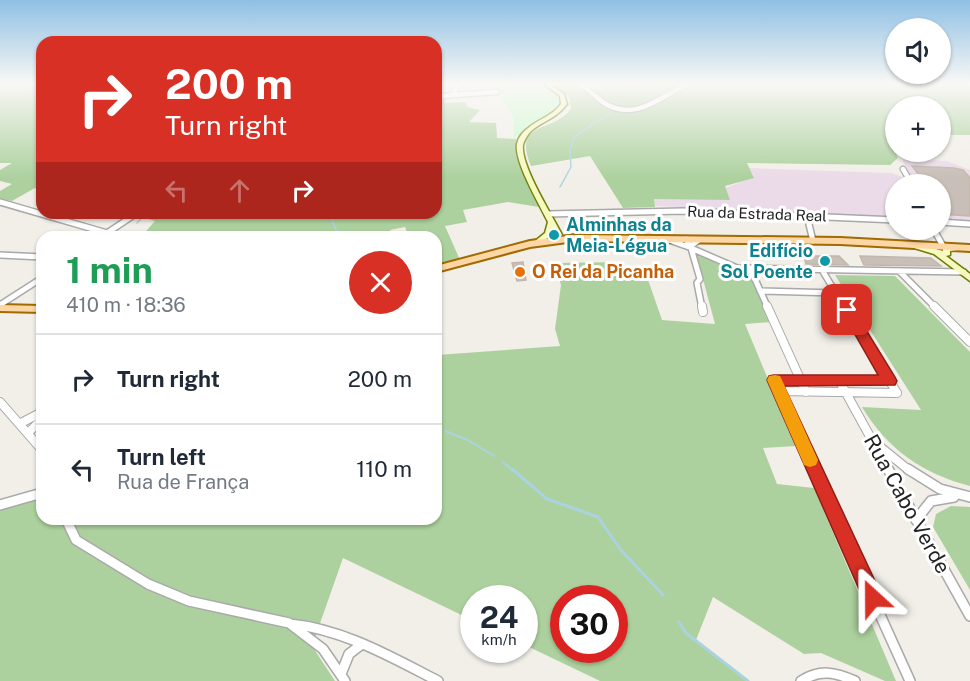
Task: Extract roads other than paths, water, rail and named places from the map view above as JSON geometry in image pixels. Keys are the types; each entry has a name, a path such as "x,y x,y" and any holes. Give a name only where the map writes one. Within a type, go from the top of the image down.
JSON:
{"main road":[{"path":"442,267 538,242 553,233 575,238 665,239 686,244 699,240 813,241 909,244 933,249 965,248"},
{"path":"6,306 36,308"}],"street":[{"path":"553,233 520,148 527,132 556,115"},
{"path":"903,169 906,174"},
{"path":"0,202 36,213"},
{"path":"0,208 7,204"},
{"name":"Rua da Estrada Real","path":"547,214 683,211 885,220"},
{"path":"807,216 813,241"},
{"path":"54,219 91,231"},
{"path":"110,231 128,219"},
{"path":"951,223 970,224"},
{"path":"940,240 966,272"},
{"path":"686,244 726,265 750,268 966,272"},
{"path":"686,244 700,279 697,283 703,312"},
{"path":"933,249 966,272"},
{"path":"0,255 36,257"},
{"path":"750,268 806,392"},
{"path":"779,391 897,393 822,270"},
{"path":"900,272 970,342"},
{"path":"6,306 36,282"},
{"path":"760,291 837,293"},
{"path":"889,381 774,380 910,681"},
{"name":"Rua Cabo Verde","path":"840,382 970,616"},
{"path":"0,402 36,442"},
{"path":"21,423 36,415"},
{"path":"29,432 36,425"},
{"path":"870,439 925,483 942,491 969,497"},
{"path":"0,505 36,495"},
{"path":"916,520 931,501 944,497 969,497"},
{"path":"69,525 76,540 148,584 189,601 289,624 303,624 362,644 438,681"},
{"path":"289,624 323,649 343,677"},
{"path":"343,677 349,654 362,644"},
{"path":"801,681 813,672 821,672 855,681"}],"waterway":[{"path":"560,187 571,167 570,150 575,136 607,115"},
{"path":"137,223 141,219"},
{"path":"332,219 336,231"},
{"path":"445,431 468,440 494,456"},
{"path":"503,462 513,471"},
{"path":"512,469 547,499 598,517 620,549 663,595"},
{"path":"679,622 686,633 748,681"}],"place":[{"name":"Alminhas da Meia-Légua","path":"554,235"},
{"name":"Edifício Sol Poente","path":"825,261"},
{"name":"O Rei da Picanha","path":"520,272"}]}
